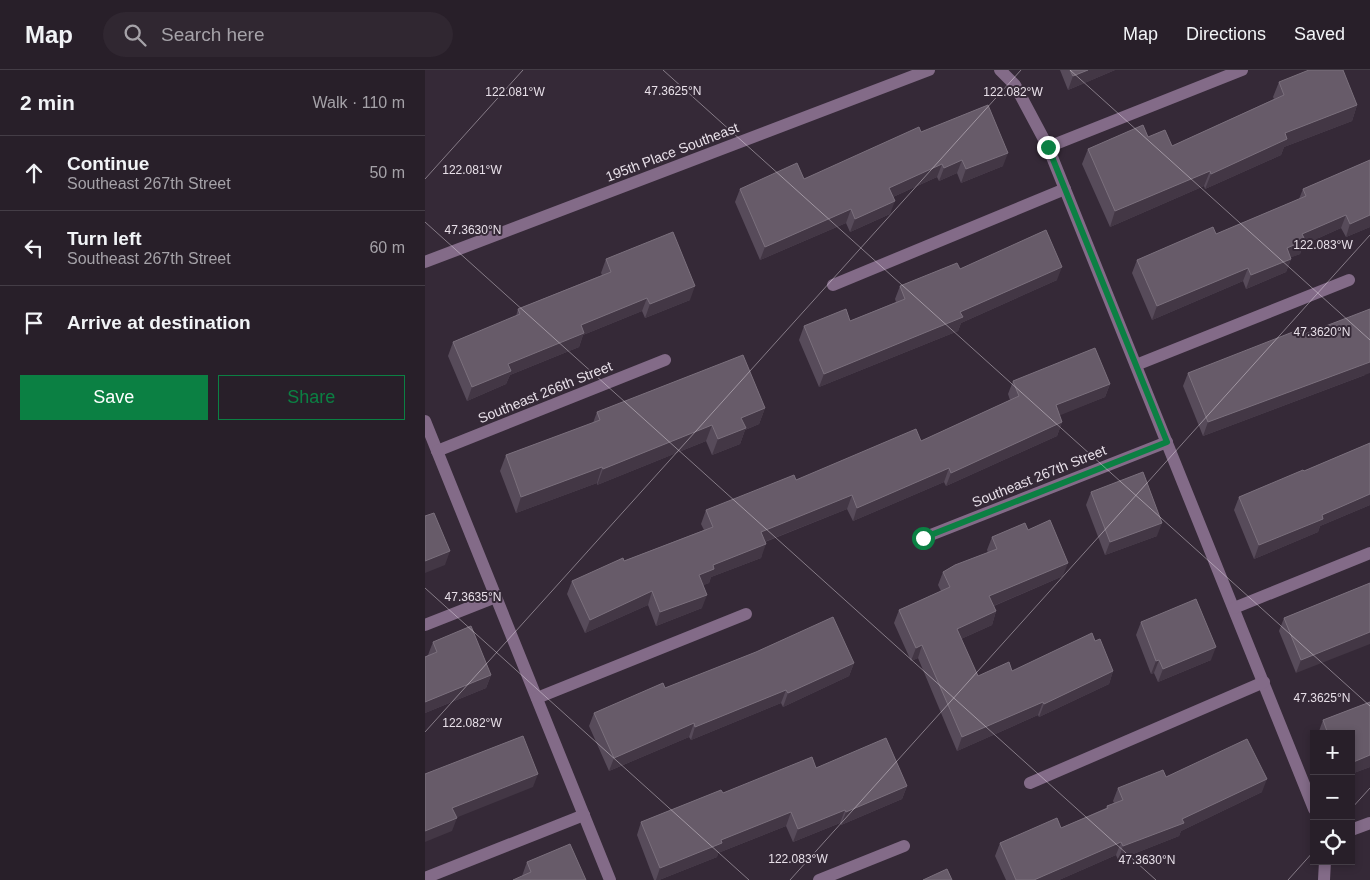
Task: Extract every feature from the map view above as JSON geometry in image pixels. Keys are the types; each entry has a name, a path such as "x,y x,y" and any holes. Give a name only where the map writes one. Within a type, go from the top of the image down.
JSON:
{"street":[{"name":"195th Place Southeast","path":"425,262 929,70"},
{"path":"1000,70 1015,85 1048,147 1310,799"},
{"path":"1048,147 1242,70"},
{"path":"833,285 1065,189"},
{"path":"1136,365 1349,280"},
{"name":"Southeast 266th Street","path":"437,451 665,360"},
{"path":"425,420 610,880"},
{"name":"Southeast 267th Street","path":"923,538 1167,442"},
{"path":"1234,608 1370,553"},
{"path":"425,625 496,597"},
{"path":"537,698 747,614"},
{"path":"1030,783 1264,682"},
{"path":"425,878 584,814"},
{"path":"1355,829 1370,823"},
{"path":"819,880 904,846"},
{"path":"1323,880 1325,865"}],"building":[{"path":"1070,70 1088,70 1073,76"},
{"path":"1309,70 1343,70 1357,105 1285,133 1287,139 1211,174 1210,171 1115,211 1088,149 1143,125 1148,137 1165,130 1172,146 1284,95 1279,82"},
{"path":"988,105 1008,153 966,169 962,160 944,168 942,164 889,188 895,201 855,219 851,209 765,247 740,189 797,163 804,179 919,127 921,132"},
{"path":"1370,160 1370,215 1350,224 1346,215 1302,234 1305,240 1287,248 1291,259 1251,275 1248,268 1157,306 1137,260 1213,227 1216,234 1306,196 1303,189"},
{"path":"1046,230 1062,267 960,312 963,317 824,374 804,326 846,309 850,321 905,299 900,286 957,263 960,269"},
{"path":"673,232 695,286 650,304 647,298 581,325 584,333 508,364 511,371 472,387 453,342 520,314 518,309 611,272 606,259"},
{"path":"1370,309 1370,362 1208,422 1188,373 1303,328 1305,334"},
{"path":"1095,348 1110,384 1056,405 1062,422 951,473 949,468 857,508 852,495 761,532 766,544 713,565 714,569 699,575 707,595 660,612 652,591 590,620 572,581 623,558 624,561 713,527 706,510 794,475 796,480 916,429 921,441 1019,396 1013,381"},
{"path":"743,355 765,408 741,418 746,428 718,439 712,425 603,469 602,467 521,497 506,455 600,420 597,412"},
{"path":"1370,443 1370,494 1322,515 1323,519 1259,545 1239,497"},
{"path":"1143,472 1162,523 1110,542 1091,492"},
{"path":"434,513 450,551 425,561 425,516"},
{"path":"1050,520 1068,563 989,596 996,611 957,629 978,676 1009,662 1012,671 1092,633 1095,641 1100,639 1113,671 1044,704 1043,702 962,737 922,645 916,648 899,610 950,587 943,572 955,565 997,549 992,537 1025,523 1028,530"},
{"path":"1370,583 1370,632 1301,660 1284,618"},
{"path":"1196,599 1216,647 1163,669 1159,660 1156,661 1141,622"},
{"path":"833,617 854,663 788,693 786,690 695,727 694,723 614,758 594,713 663,683 665,688 756,652"},
{"path":"471,626 491,675 425,702 425,657 437,652 433,642"},
{"path":"1370,702 1370,755 1355,761 1355,730 1327,730 1323,720"},
{"path":"523,736 538,774 452,808 457,818 425,831 425,774"},
{"path":"886,738 907,786 846,812 845,810 798,829 791,812 721,840 722,843 660,868 641,822 721,790 723,793 812,757 816,768"},
{"path":"1247,739 1267,779 1182,819 1184,823 1123,846 1121,842 1034,880 1016,880 1000,843 1057,818 1061,828 1123,800 1118,788 1163,770 1166,777"},
{"path":"570,844 586,880 513,880 531,872 527,862"},
{"path":"947,869 952,880 923,880"}],"route":[{"path":"923,538 1167,442 1048,147"}]}
